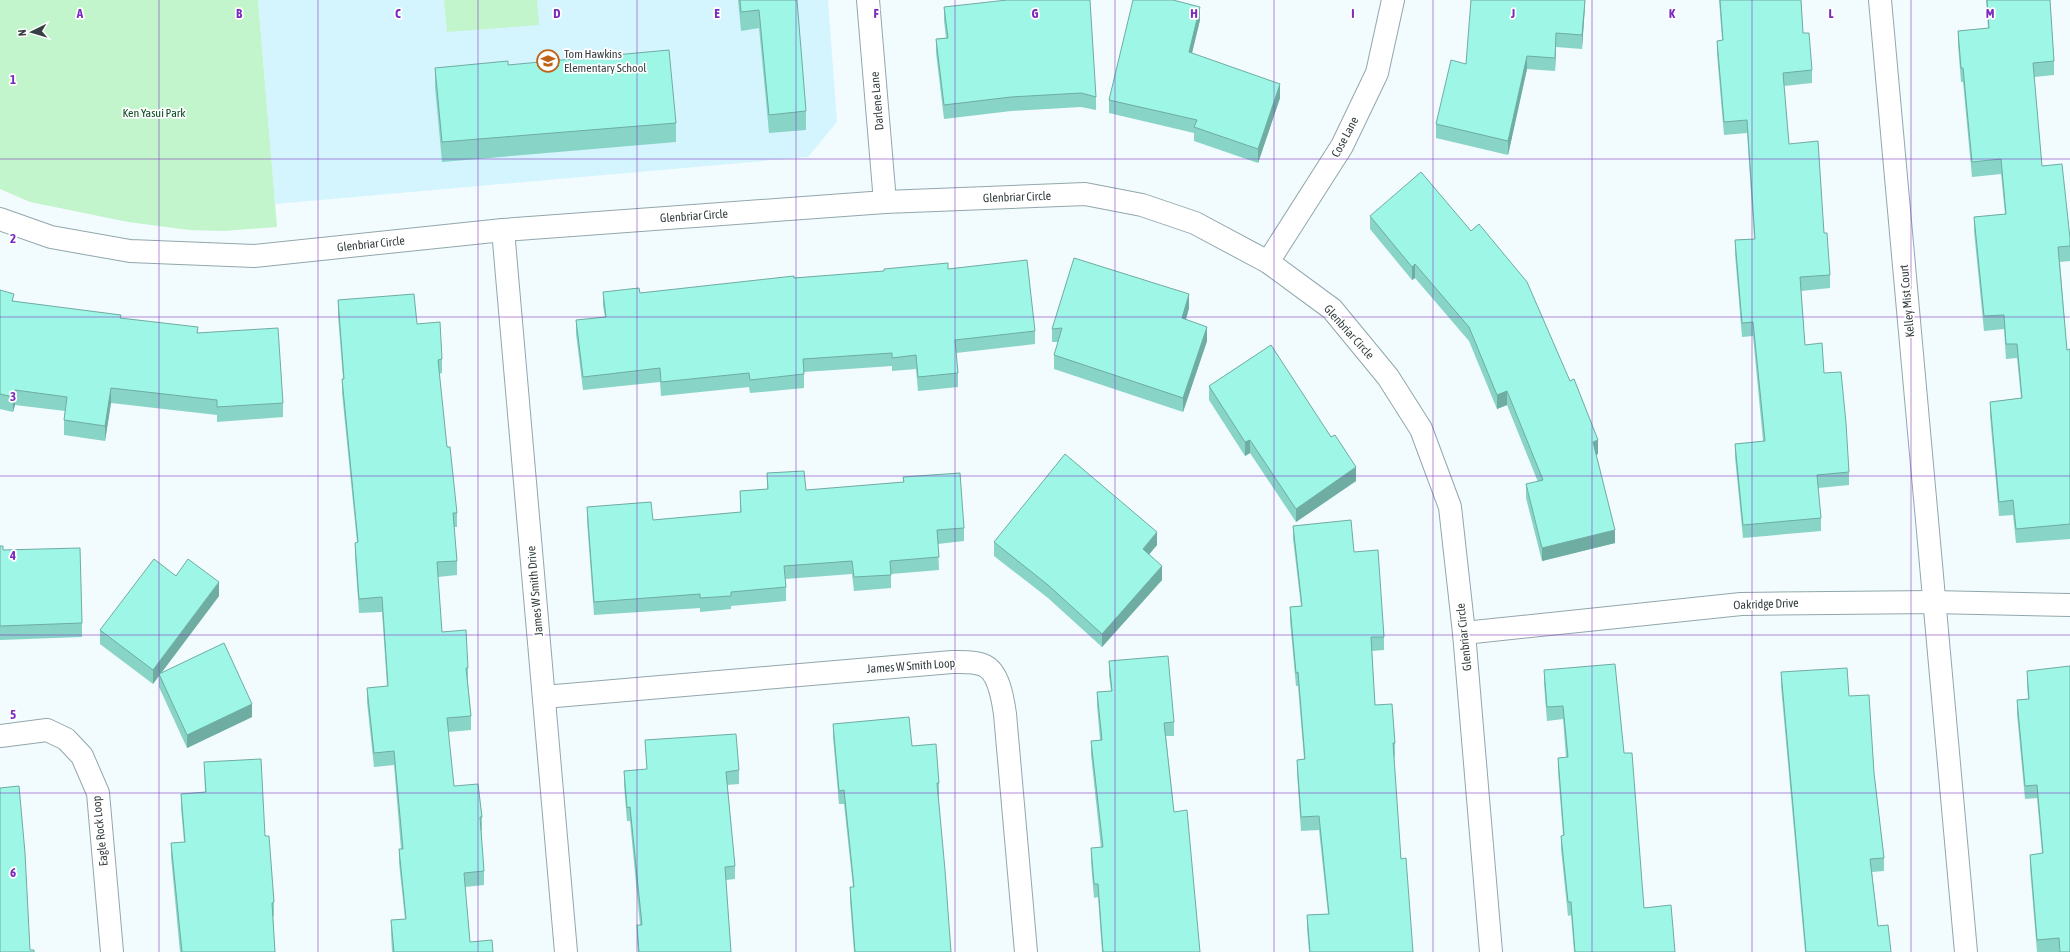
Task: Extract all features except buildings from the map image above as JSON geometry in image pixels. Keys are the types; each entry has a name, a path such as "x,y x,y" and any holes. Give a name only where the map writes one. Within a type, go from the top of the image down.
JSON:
{"street":[{"name":"Darlene Lane","path":"868,0 885,202"},
{"name":"Cose Lane","path":"1268,262 1342,146 1377,73 1393,0"},
{"name":"Kelley Mist Court","path":"1880,0 1933,602 1947,730 1966,952"},
{"name":"Glenbriar Circle","path":"0,219 51,237 130,251 254,256 503,230 885,202 1085,194 1142,205 1195,223 1268,262 1332,309 1388,377 1421,429 1450,507 1464,633 1492,952"},
{"name":"James W Smith Drive","path":"503,230 566,952"},
{"name":"Oakridge Drive","path":"1464,633 1741,604 1933,602 2070,605"},
{"name":"James W Smith Loop","path":"544,697 952,662 972,662 985,665 1001,688 1005,714 1026,952"},
{"name":"Eagle Rock Loop","path":"0,736 47,730 66,738 82,756 98,793 112,952"}],"shaded area":[{"name":"Tom Hawkins Elementary School","path":"258,0 828,0 837,122 808,157 275,204"}],"green space":[{"name":"Ken Yasui Park","path":"0,0 258,0 277,227 223,231 189,230 128,222 30,202 0,189"},
{"path":"444,0 537,0 539,25 447,32"}],"place":[{"name":"Tom Hawkins Elementary School","path":"548,61"}]}
